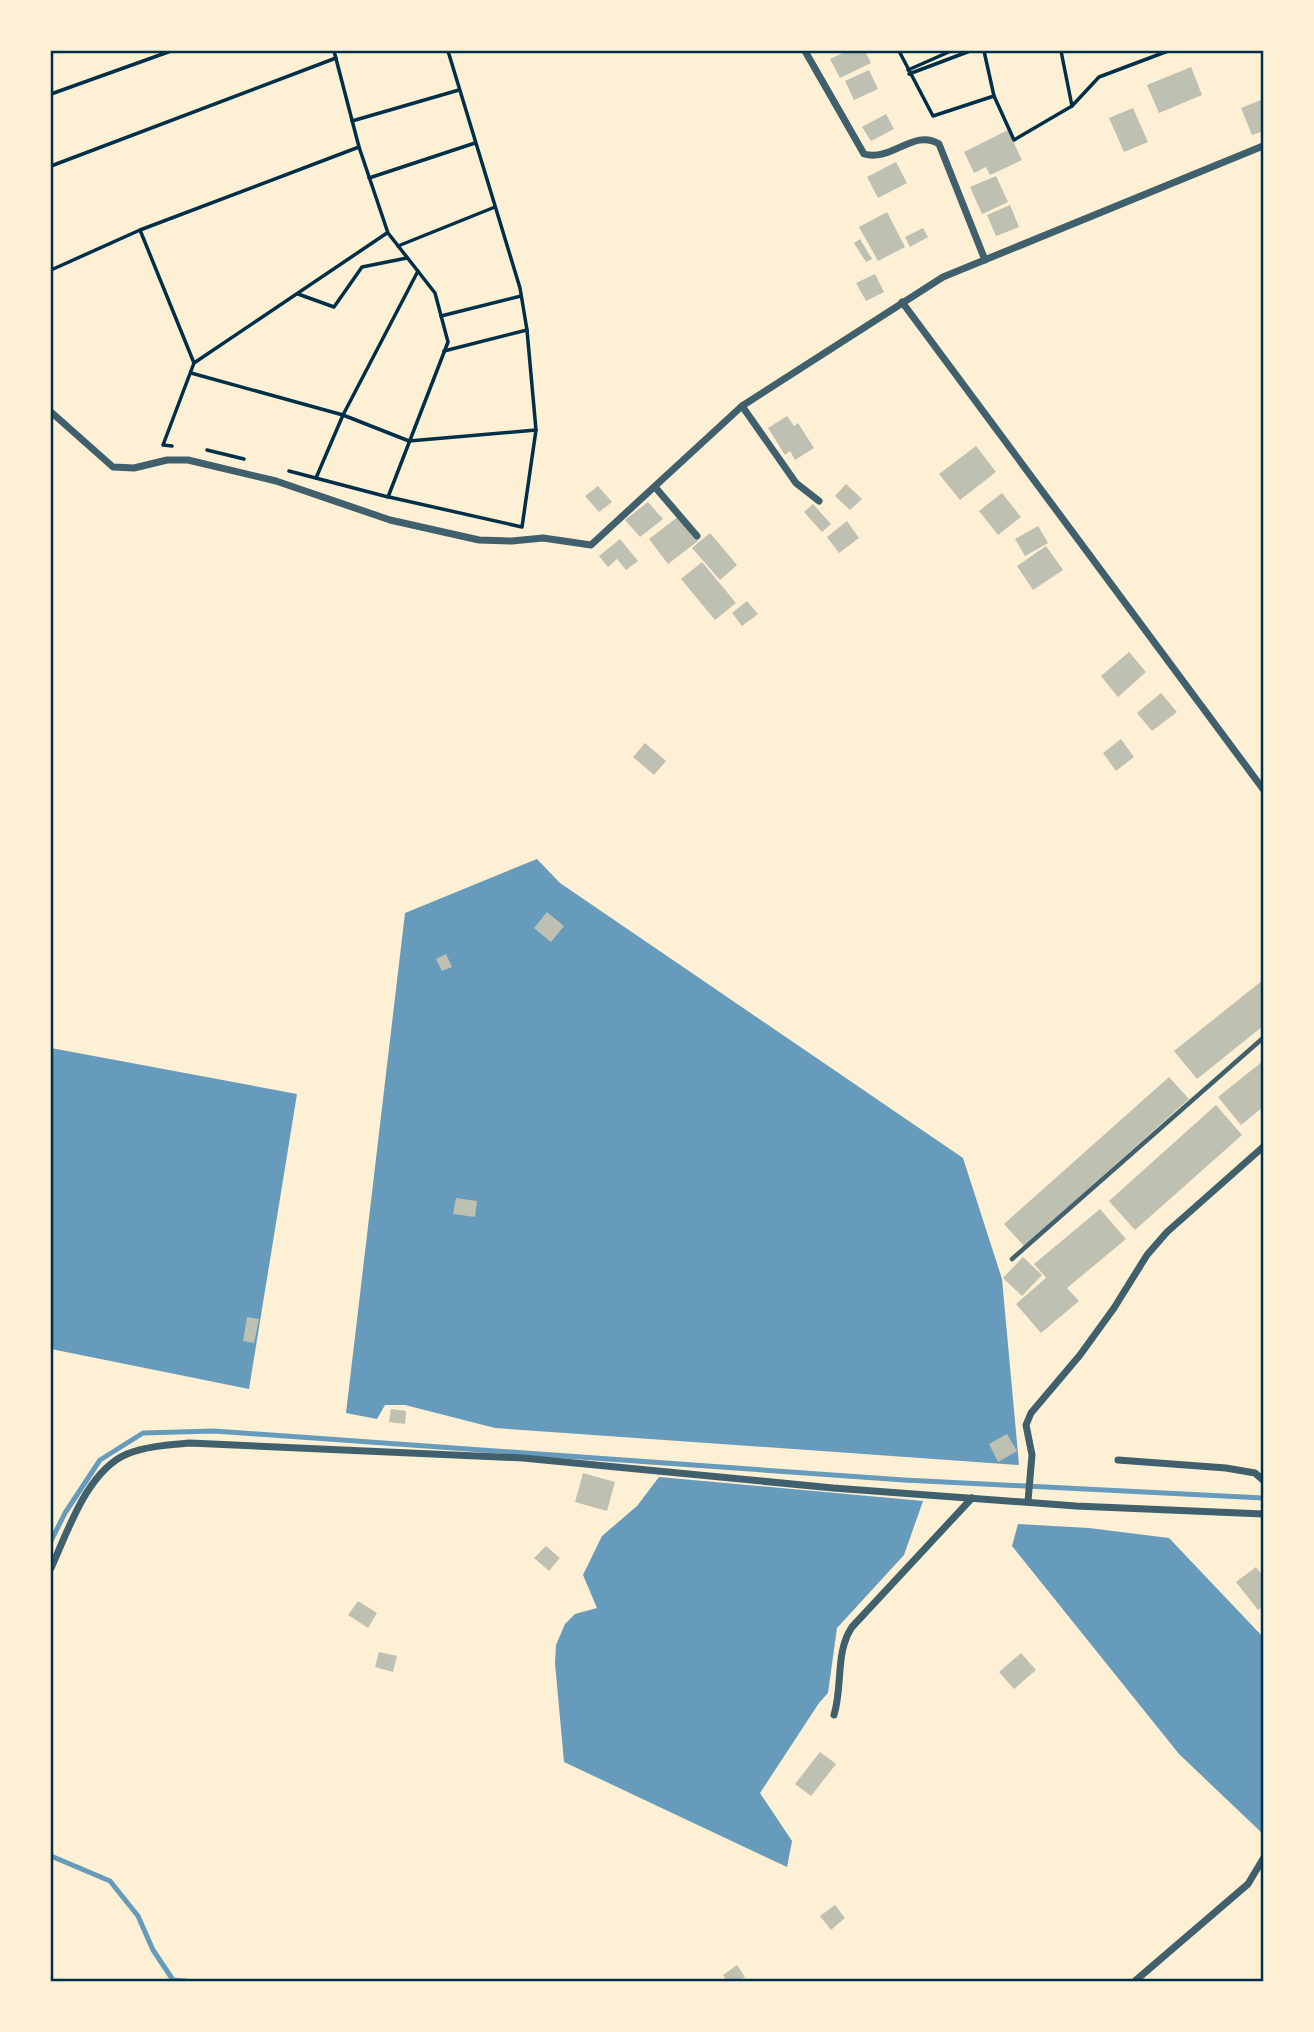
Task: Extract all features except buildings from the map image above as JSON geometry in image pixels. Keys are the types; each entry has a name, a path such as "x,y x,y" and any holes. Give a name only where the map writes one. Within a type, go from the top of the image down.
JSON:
{"street":[{"path":"805,51 864,154 880,157 922,139 930,139 939,144 985,260"},
{"path":"51,412 113,467 134,468 167,460 188,460 276,481 390,520 479,540 543,538 591,545 742,406 943,277 1263,146"},
{"path":"902,302 1263,789"},
{"path":"742,406 796,483 819,501"},
{"path":"655,487 696,536"},
{"path":"1028,1497 1031,1445 1026,1425 1031,1413 1100,1327 1147,1255 1167,1232 1263,1147"},
{"path":"51,1568 80,1505 101,1471 126,1455 160,1445 202,1444 523,1458 832,1488 972,1498 1028,1497 1076,1506 1263,1514"},
{"path":"1118,1460 1226,1468 1255,1473 1263,1480"},
{"path":"834,1715 839,1697 845,1638 852,1627 972,1498"},
{"path":"1135,1981 1248,1884 1263,1859"}],"lane":[{"path":"1012,1259 1263,1038"}],"path":[{"path":"51,94 171,51"},
{"path":"334,51 359,147 388,233 435,293 448,342 388,497"},
{"path":"278,468 388,497 522,527 536,430 522,296 448,51"},
{"path":"899,51 933,116 994,96"},
{"path":"908,72 951,51"},
{"path":"908,72 970,51"},
{"path":"984,51 994,96 1014,140 1072,106 1099,77 1168,51"},
{"path":"1060,51 1072,106"},
{"path":"51,166 337,58"},
{"path":"352,121 459,90"},
{"path":"369,178 475,143"},
{"path":"51,270 140,230 359,147"},
{"path":"398,246 495,207"},
{"path":"140,230 194,363 163,445 176,447"},
{"path":"194,363 388,233"},
{"path":"298,294 334,307 362,267 408,258"},
{"path":"316,478 343,415 418,271"},
{"path":"441,316 522,296"},
{"path":"444,351 527,330"},
{"path":"191,373 343,415 409,441 536,430"},
{"path":"202,450 253,461"}],"water":[{"path":"537,859 560,883 963,1158 1002,1279 1019,1465 495,1428 405,1405 385,1405 377,1419 346,1413 405,913"},
{"path":"51,1048 297,1094 249,1389 51,1349"},
{"path":"659,1477 923,1501 904,1555 837,1628 828,1693 760,1793 792,1841 787,1867 564,1762 555,1663 556,1645 565,1624 575,1614 597,1608 583,1575 602,1536 637,1506"},
{"path":"1018,1524 1089,1528 1169,1538 1263,1637 1263,1834 1179,1754 1012,1546"}],"waterway":[{"path":"51,1541 65,1513 100,1460 143,1433 214,1431 904,1480 1263,1498"},
{"path":"51,1856 110,1881 138,1916 153,1950 173,1980 185,1981"}]}
